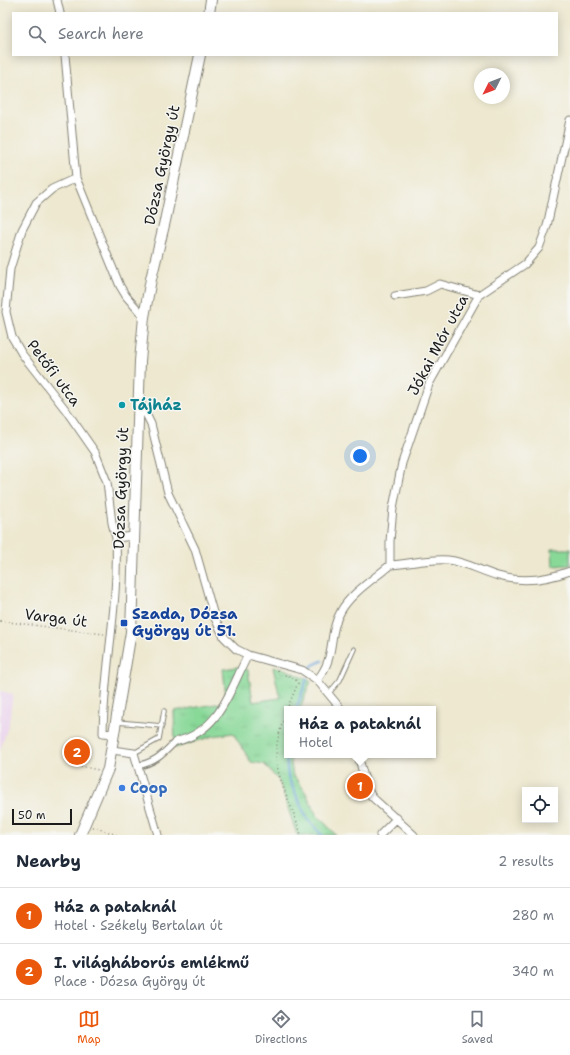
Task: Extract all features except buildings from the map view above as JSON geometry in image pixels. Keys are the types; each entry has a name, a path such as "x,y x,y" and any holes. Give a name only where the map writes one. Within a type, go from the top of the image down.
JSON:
{"main road":[{"path":"209,12 211,0"},
{"name":"Dózsa György út","path":"80,835 108,769 131,632 140,361 144,317 200,56"}],"street":[{"path":"57,0 60,12"},
{"path":"65,56 76,178 120,286 126,296 144,317"},
{"name":"Jókai Mór utca","path":"390,565 390,541 393,508 402,463 429,384 479,295 526,264 539,248 547,226 570,120"},
{"name":"Petőfi utca","path":"76,178 52,189 36,203 22,230 10,269 6,312 12,337 22,354 65,409 95,452 107,482 112,523 116,538"},
{"path":"395,296 426,291 440,284 479,295"},
{"path":"139,400 151,424 168,493 195,549 214,616 220,631 236,649 248,655 302,670 317,680 339,706"},
{"path":"116,538 134,536"},
{"name":"Dózsa György út","path":"115,734 103,733 110,635 116,594 116,538"},
{"path":"317,680 326,669 334,631 341,612 350,600 390,565 447,560 470,565 498,576 519,580 548,577 570,571"},
{"path":"137,766 157,760 176,742 197,734 222,710 248,655"},
{"path":"112,750 134,753 158,835"},
{"path":"359,758 367,788 372,797 397,818 414,835"},
{"path":"380,835 397,818"}],"lane":[{"path":"329,693 340,680 354,649"},
{"path":"134,753 139,748 158,740 164,711"},
{"path":"117,722 162,726"}],"path":[{"name":"Varga út","path":"0,621 110,635"},
{"path":"275,662 278,676 295,678 298,683 288,706"},
{"path":"284,718 276,754 279,770 299,824 301,835"},
{"path":"70,764 99,770"},
{"path":"84,824 117,835"}],"shaded area":[{"path":"0,691 13,694 9,723 0,751"}],"green space":[{"path":"552,549 570,549 570,565 553,566"},
{"path":"238,667 248,670 253,702 280,698 273,667 287,670 311,681 301,706 284,706 284,758 290,758 293,777 295,777 306,793 316,814 336,835 297,835 279,781 264,764 251,762 233,733 213,736 175,748 174,711 222,703 226,697 223,669"}],"waterway":[{"path":"310,669 313,665 322,661"},
{"path":"297,706 307,679"},
{"path":"286,758 288,777 307,819 322,835"}],"place":[{"name":"Tájház","path":"122,405"},
{"name":"Szada, Dózsa György út 51.","path":"124,623"},
{"name":"I. világháborús emlékmű","path":"77,752"},
{"name":"Ház a pataknál","path":"360,786"},
{"name":"Coop","path":"122,788"}]}
